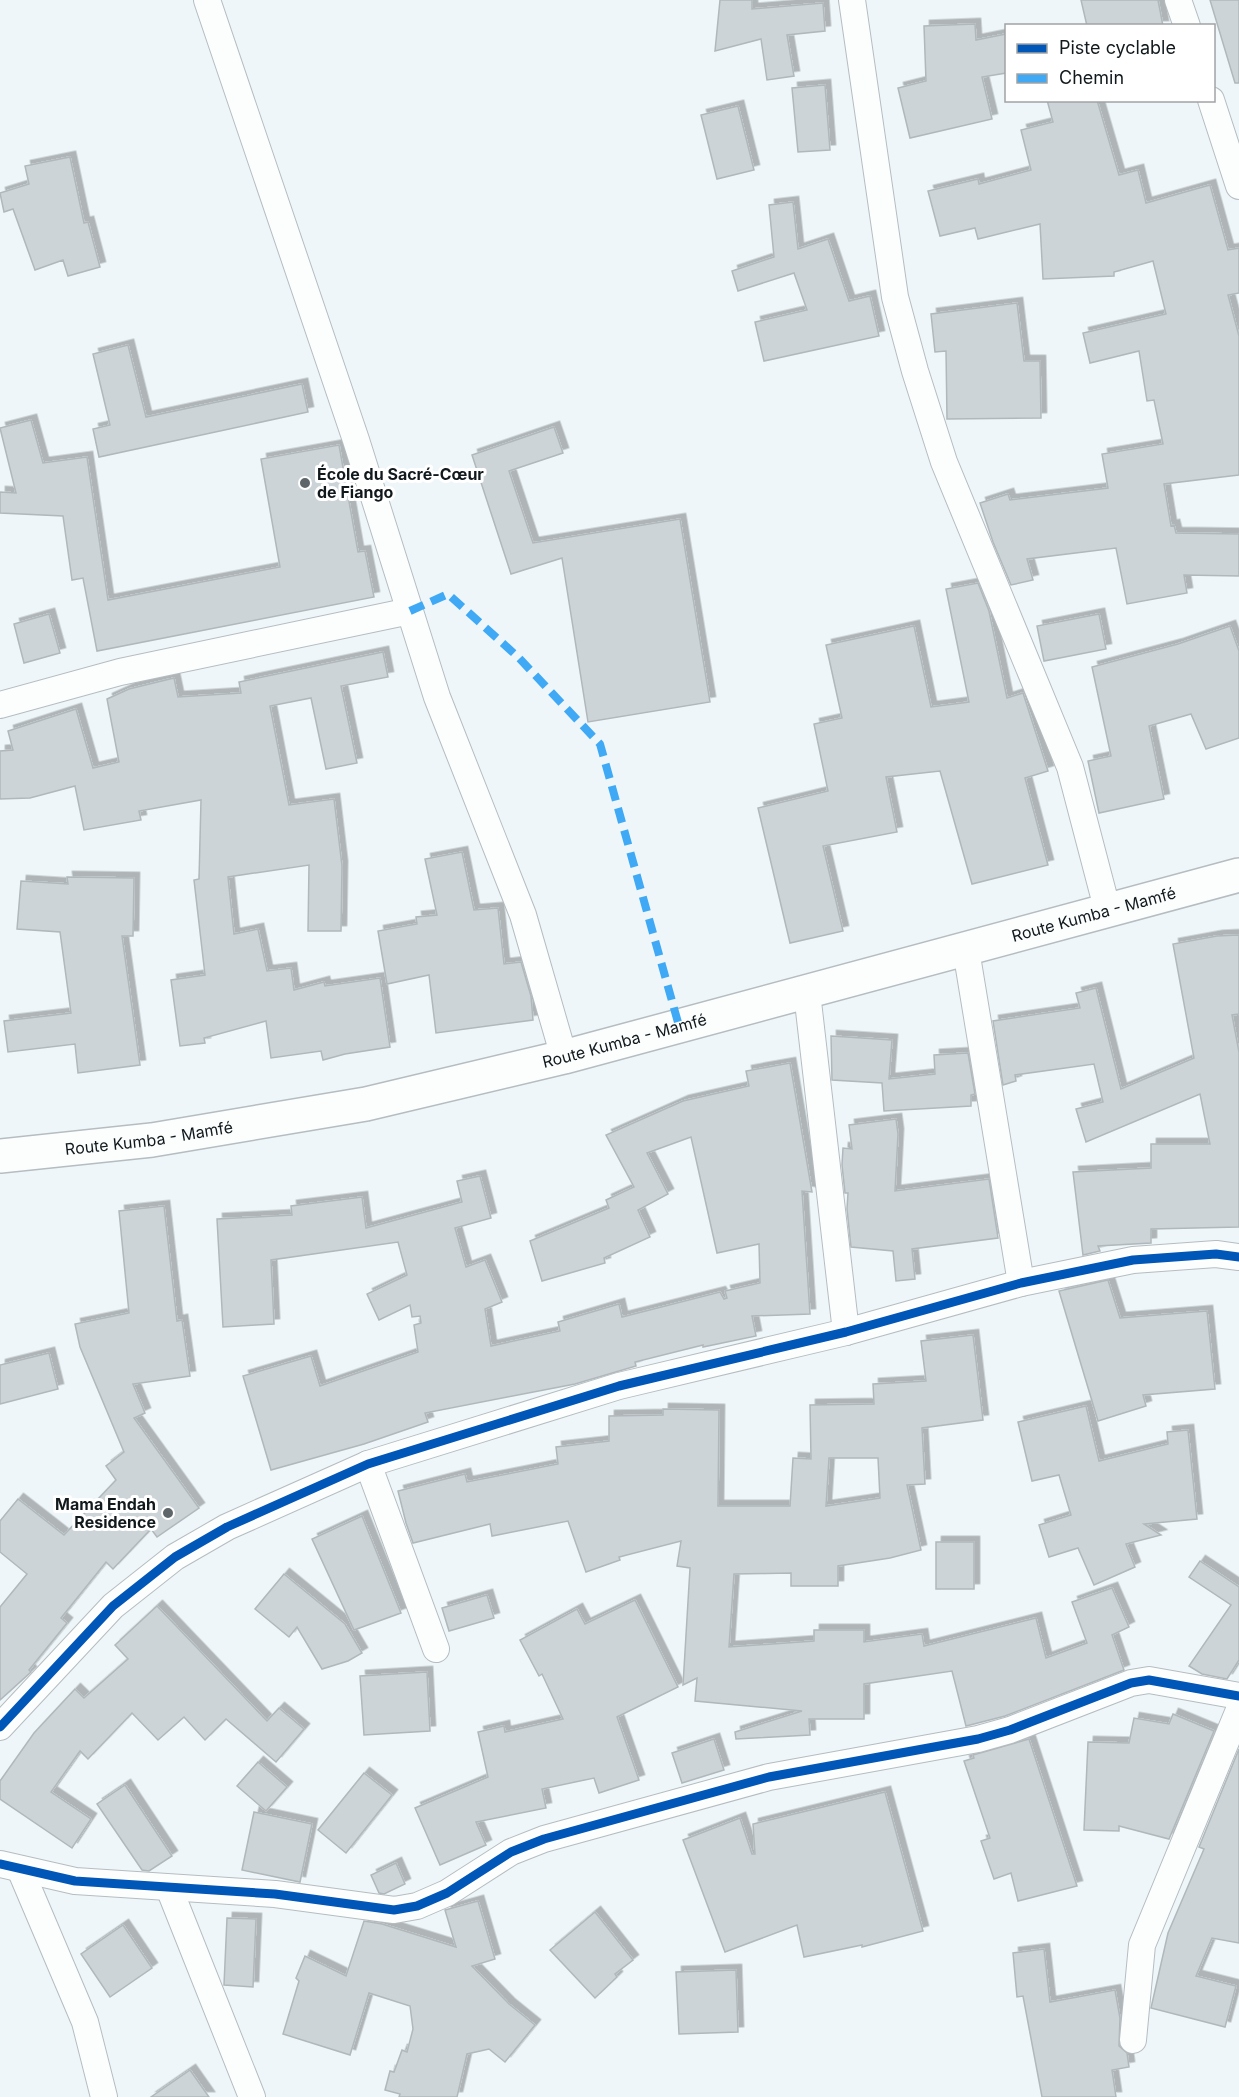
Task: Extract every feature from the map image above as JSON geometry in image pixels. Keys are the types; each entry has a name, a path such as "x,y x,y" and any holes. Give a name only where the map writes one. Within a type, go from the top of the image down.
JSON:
{"highway":[{"name":"Route Kumba - Mamfé","path":"0,1156 152,1140 366,1104 564,1057 1239,875"}],"street":[{"path":"207,0 356,440 437,696 523,915 564,1057"},
{"path":"852,0 895,297 915,371 944,462 1070,767 1108,912"},
{"path":"1178,0 1186,24"},
{"path":"1212,102 1239,186"},
{"path":"0,705 120,672 410,611"},
{"path":"966,950 1021,1284"},
{"path":"807,993 846,1332"},
{"path":"0,1727 113,1606 176,1557 227,1527 368,1464 619,1386 846,1332 1021,1284 1133,1260 1216,1254 1239,1257"},
{"path":"368,1464 436,1649"},
{"path":"10,1866 75,1881 274,1894 394,1910 417,1906 447,1893 511,1852 544,1839 769,1778 978,1739 1010,1730 1131,1683 1149,1680 1239,1696"},
{"path":"1133,2040 1142,1945 1239,1710"},
{"path":"10,1866 85,2022 104,2097"},
{"path":"169,1888 252,2097"}],"building":[{"path":"720,0 752,0 752,9 823,3 825,31 787,35 794,76 767,80 761,39 715,51"},
{"path":"1081,0 1158,0 1163,24 1087,24"},
{"path":"1210,0 1239,0 1239,83 1235,83"},
{"path":"975,24 976,40 1005,34 1005,73 982,77 992,119 910,138 898,88 926,81 924,26"},
{"path":"825,85 830,150 798,152 792,88"},
{"path":"1048,102 1098,102 1119,175 1138,170 1146,203 1210,185 1228,250 1239,248 1239,293 1228,295 1239,336 1239,475 1164,484 1171,526 1174,525 1176,533 1239,534 1239,576 1184,575 1187,593 1127,604 1116,548 1027,559 1033,580 1011,585 993,542 980,503 1008,494 1010,500 1108,488 1102,454 1163,444 1154,400 1147,401 1139,351 1090,363 1083,333 1166,314 1153,261 1114,272 1114,276 1043,279 1040,224 978,239 975,228 940,236 928,191 978,179 979,184 1031,170 1021,130 1053,122"},
{"path":"738,106 754,170 717,179 701,115"},
{"path":"70,157 84,223 88,222 100,267 68,276 63,260 35,270 13,209 4,212 0,193 29,184 25,166"},
{"path":"793,202 798,249 828,239 849,301 870,296 879,336 764,361 755,322 807,310 794,273 738,291 732,271 774,257 769,205"},
{"path":"1017,303 1024,361 1040,361 1041,418 947,419 946,351 935,352 931,314"},
{"path":"128,345 146,417 302,384 308,412 99,457 93,429 110,425 93,354"},
{"path":"31,420 43,463 87,457 108,600 280,567 261,459 339,445 358,552 365,551 374,597 97,651 83,578 72,580 63,516 0,513 0,492 16,493 0,428"},
{"path":"554,427 563,453 509,471 533,543 680,519 710,702 588,722 562,558 511,574 472,455"},
{"path":"978,583 989,611 1007,698 1023,693 1048,771 1025,778 1048,865 972,884 940,771 886,777 897,832 823,846 843,931 790,943 758,808 828,791 814,724 842,718 826,645 914,626 931,707 969,702 946,589"},
{"path":"49,614 60,653 24,663 14,624"},
{"path":"1099,614 1106,649 1044,661 1037,626"},
{"path":"1230,626 1239,651 1239,738 1206,749 1191,714 1149,726 1164,799 1099,813 1088,761 1111,756 1092,667 1178,644"},
{"path":"383,652 388,677 341,686 357,763 326,769 311,698 270,706 289,805 334,799 342,866 341,931 308,931 309,865 228,877 234,934 258,929 267,971 291,968 294,990 324,982 325,986 380,978 390,1047 323,1060 321,1051 271,1058 266,1021 204,1038 205,1043 180,1046 171,980 205,975 194,880 199,879 201,800 139,811 141,820 84,830 75,786 30,798 0,799 0,751 13,750 8,731 76,709 93,768 119,762 107,699 129,689 174,678 178,697 241,693 239,682"},
{"path":"462,852 474,910 498,908 504,964 521,962 531,996 533,1020 436,1033 429,975 387,984 378,931 417,924 416,917 437,915 425,859"},
{"path":"67,877 134,878 133,936 122,936 140,1065 78,1073 75,1044 8,1052 4,1021 71,1013 60,932 17,929 21,881 68,884"},
{"path":"1239,935 1239,1014 1232,1015 1239,1052 1239,1227 1151,1229 1151,1243 1098,1246 1100,1251 1083,1255 1073,1172 1151,1168 1151,1144 1210,1144 1200,1094 1086,1142 1076,1109 1103,1102 1094,1064 1015,1075 1016,1081 1003,1085 993,1021 1080,1008 1076,993 1096,988 1121,1089 1194,1058 1173,944 1217,936"},
{"path":"831,1036 892,1040 889,1079 935,1074 934,1055 968,1053 975,1094 971,1095 971,1106 884,1111 882,1083 832,1080"},
{"path":"790,1063 812,1192 802,1191 810,1314 752,1316 756,1336 703,1347 703,1345 635,1362 636,1366 575,1384 425,1413 428,1422 364,1444 271,1470 243,1376 311,1356 320,1386 418,1352 414,1325 421,1323 420,1316 412,1317 410,1305 379,1320 367,1294 407,1275 398,1242 271,1260 274,1324 223,1327 217,1219 292,1215 291,1206 362,1197 366,1228 462,1202 457,1181 480,1176 491,1218 455,1228 466,1267 485,1260 502,1302 485,1309 491,1346 560,1331 558,1322 619,1304 622,1317 720,1292 724,1299 727,1298 725,1291 760,1283 759,1244 717,1253 691,1137 647,1153 668,1194 638,1210 650,1237 604,1258 605,1263 542,1281 530,1241 609,1208 606,1200 634,1187 606,1135 683,1101 749,1086 746,1071"},
{"path":"896,1119 898,1134 895,1191 989,1179 998,1238 912,1249 915,1279 896,1281 893,1251 851,1247 847,1209 848,1193 845,1193 842,1165 843,1148 852,1149 849,1125"},
{"path":"164,1206 177,1321 182,1320 190,1376 133,1384 145,1413 134,1418 199,1508 157,1537 151,1529 113,1569 106,1562 61,1618 67,1623 29,1670 31,1672 0,1700 0,1607 27,1574 0,1552 0,1521 18,1499 64,1535 116,1480 106,1466 124,1452 80,1347 75,1324 129,1313 119,1211"},
{"path":"1108,1280 1120,1318 1207,1311 1215,1389 1143,1395 1146,1406 1098,1421 1059,1291"},
{"path":"973,1335 983,1420 922,1428 925,1484 907,1485 921,1550 890,1558 838,1566 838,1586 791,1586 791,1573 734,1574 729,1647 814,1641 814,1630 864,1630 864,1642 922,1634 924,1646 1036,1618 1046,1658 1087,1643 1072,1602 1112,1588 1129,1627 1112,1635 1124,1670 1005,1716 966,1726 952,1671 864,1684 864,1719 809,1719 810,1735 736,1739 735,1732 802,1711 695,1701 697,1678 683,1685 690,1568 677,1566 681,1541 619,1557 620,1560 586,1572 568,1521 492,1536 490,1524 413,1543 398,1491 465,1474 467,1482 558,1464 556,1447 609,1441 609,1416 663,1415 663,1409 719,1410 718,1506 790,1506 793,1458 811,1459 810,1405 874,1404 873,1384 926,1381 921,1341","holes":["829,1458 878,1458 880,1498 826,1506"]},
{"path":"49,1353 58,1389 0,1404 0,1365"},
{"path":"1086,1406 1099,1461 1168,1444 1167,1432 1188,1430 1197,1519 1144,1524 1161,1535 1126,1544 1135,1567 1094,1585 1078,1548 1049,1557 1039,1525 1071,1515 1059,1475 1032,1481 1018,1422"},
{"path":"362,1516 401,1613 354,1630 312,1539"},
{"path":"936,1542 974,1542 974,1589 936,1589"},
{"path":"1200,1561 1239,1587 1239,1660 1227,1679 1202,1674 1189,1666 1231,1605 1189,1577"},
{"path":"284,1574 345,1624 362,1653 348,1661 322,1669 297,1627 289,1637 255,1609"},
{"path":"487,1595 494,1618 449,1631 442,1608"},
{"path":"635,1600 678,1687 617,1717 639,1780 599,1793 594,1778 542,1789 546,1808 476,1822 486,1845 440,1865 415,1808 488,1777 478,1732 504,1726 505,1732 563,1719 542,1674 539,1676 520,1640 577,1609 585,1624"},
{"path":"157,1606 267,1721 279,1708 304,1729 276,1762 226,1719 205,1740 184,1717 158,1740 132,1713 88,1759 80,1751 51,1792 91,1819 72,1848 0,1799 0,1781 34,1733 75,1689 84,1698 128,1659 115,1645"},
{"path":"427,1672 430,1731 364,1735 360,1676"},
{"path":"1173,1714 1214,1731 1169,1839 1119,1826 1119,1831 1084,1830 1088,1742 1129,1743 1134,1718 1169,1724"},
{"path":"714,1739 724,1770 682,1783 672,1753"},
{"path":"1029,1739 1077,1886 1018,1901 1011,1873 994,1879 981,1841 990,1838 964,1761 974,1758 973,1755"},
{"path":"1239,1749 1239,1943 1212,1938 1196,1976 1236,1986 1225,2027 1151,2008 1168,1933 1204,1849 1199,1847"},
{"path":"258,1762 287,1787 266,1811 237,1786"},
{"path":"364,1773 392,1795 346,1853 318,1830"},
{"path":"125,1785 172,1856 149,1871 142,1870 97,1804"},
{"path":"885,1792 923,1931 862,1947 862,1945 804,1957 797,1925 725,1952 683,1840 740,1818 752,1854 755,1854 753,1824"},
{"path":"254,1812 312,1824 300,1882 242,1870"},
{"path":"396,1863 405,1884 384,1894 379,1893 371,1875"},
{"path":"478,1901 495,1959 472,1966 509,2004 535,2025 505,2062 489,2049 467,2054 457,2097 399,2097 400,2094 385,2090 390,2071 394,2072 402,2050 407,2052 413,2029 410,2006 369,1993 350,2055 283,2034 299,1981 296,1978 305,1956 346,1976 364,1921 382,1924 456,1947 445,1910"},
{"path":"595,1912 633,1960 615,1974 617,1977 595,1998 550,1950"},
{"path":"227,1918 256,1919 253,1987 224,1985"},
{"path":"123,1925 152,1968 110,1997 81,1954"},
{"path":"1044,1949 1050,2002 1115,1990 1120,2018 1119,2046 1127,2053 1129,2067 1112,2070 1116,2097 1042,2097 1023,1996 1017,1997 1013,1953"},
{"path":"736,1970 738,2032 679,2034 676,1972"},
{"path":"190,2070 209,2097 151,2097"}],"marked path":[{"path":"410,611 448,594 518,657 600,744 679,1026"}],"cycle path":[{"path":"0,1727 113,1606 175,1557 227,1527 368,1464 619,1386 846,1332 1021,1283 1133,1260 1216,1254 1239,1257"},
{"path":"0,1864 75,1881 275,1894 394,1910 417,1906 447,1893 511,1852 544,1839 769,1777 978,1739 1010,1730 1131,1683 1149,1680 1239,1696"}],"place":[{"name":"École du Sacré-Cœur de Fiango","path":"305,483"},
{"name":"Mama Endah Residence","path":"168,1513"}]}
